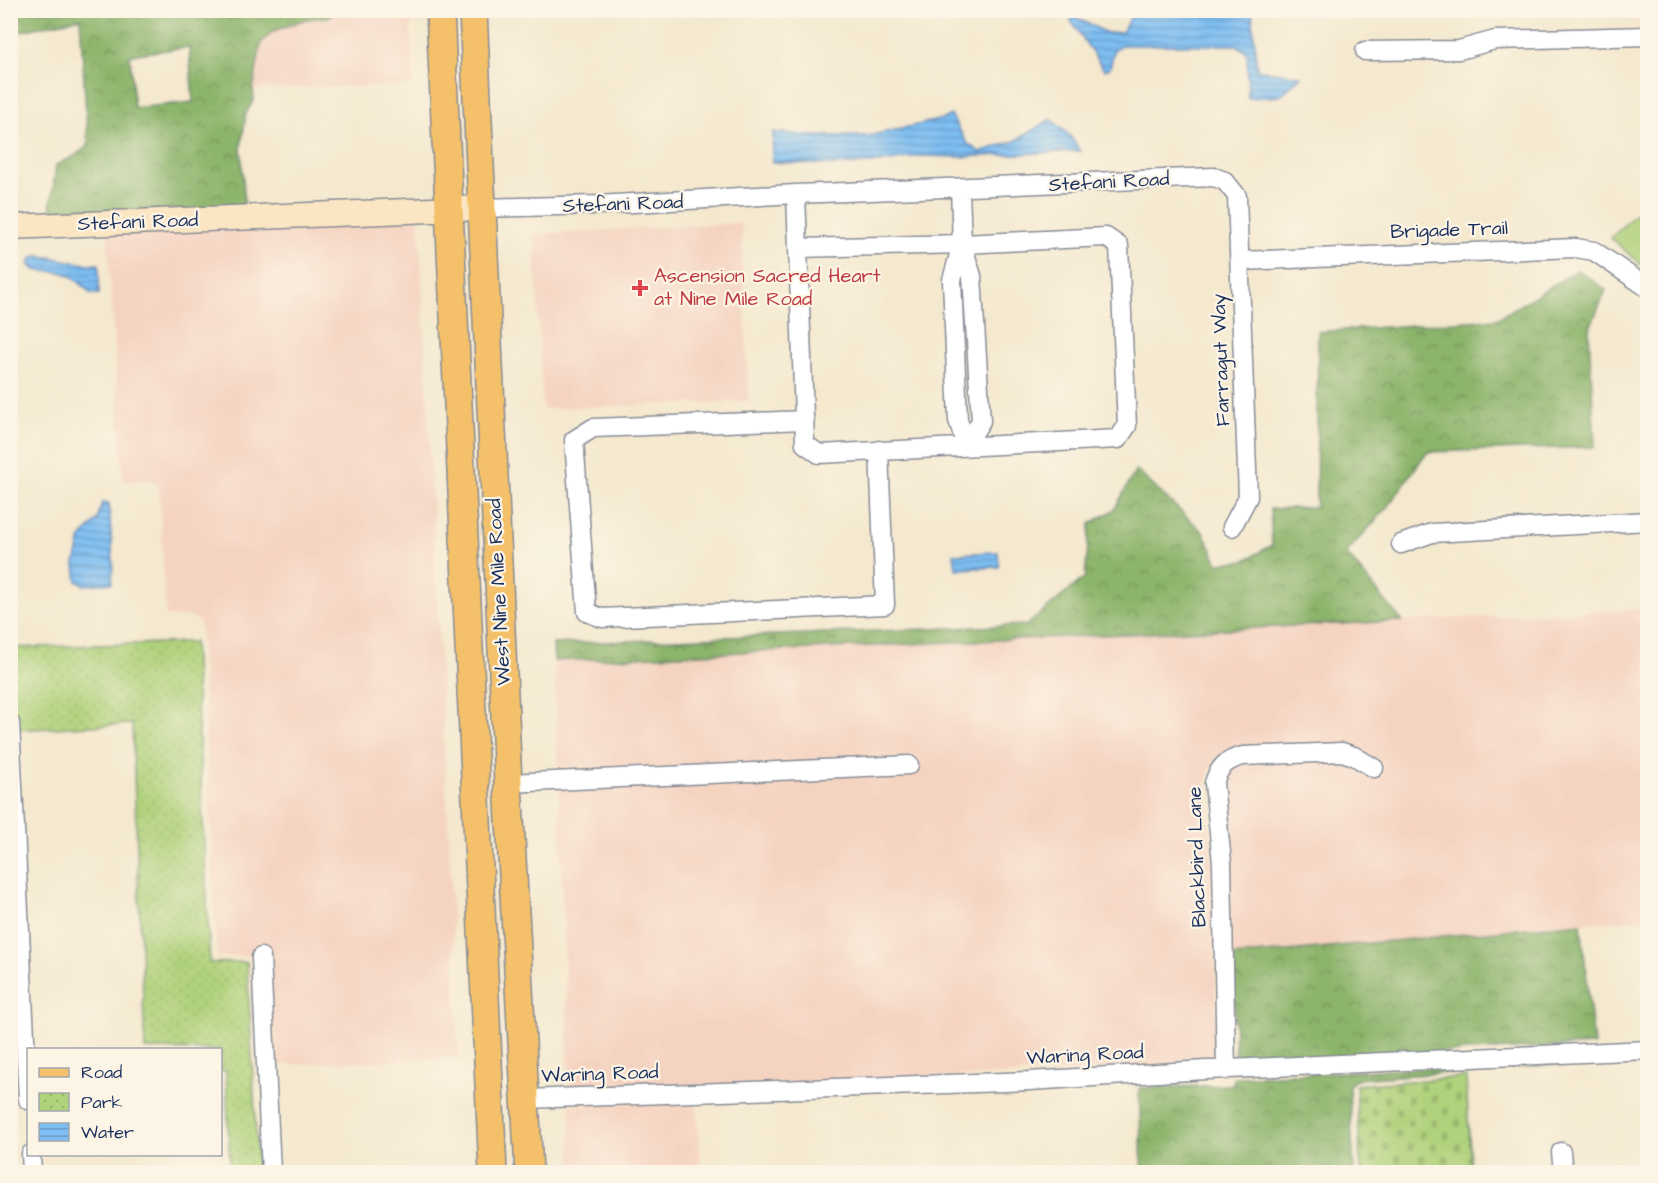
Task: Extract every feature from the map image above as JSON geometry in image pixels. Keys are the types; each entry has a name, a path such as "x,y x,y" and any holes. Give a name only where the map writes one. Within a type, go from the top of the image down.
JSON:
{"main road":[{"name":"West Nine Mile Road","path":"440,10 493,1173"},
{"path":"455,10 462,175 471,201 482,208"},
{"name":"West Nine Mile Road","path":"473,10 508,783 529,1173"},
{"path":"449,210 464,227 482,510 496,529"},
{"path":"476,813 490,826 499,931 504,1047 509,1082 525,1099"}],"street":[{"path":"1365,51 1459,50 1495,40 1647,36"},
{"name":"Stefani Road","path":"10,226 709,200 796,194 1214,177 1225,181 1232,188"},
{"name":"Farragut Way","path":"1232,188 1237,196 1248,497 1232,527"},
{"path":"960,189 962,244 952,280 958,420 966,445"},
{"path":"796,194 798,248 806,444 819,454 1118,439 1127,426 1119,246 1106,237 962,244 798,248"},
{"name":"Brigade Trail","path":"1240,261 1576,248 1594,252 1647,288"},
{"path":"805,420 593,428 574,440 587,612 602,618 885,605 879,450"},
{"path":"1401,544 1432,532 1647,521"},
{"path":"10,723 27,1079"},
{"name":"Blackbird Lane","path":"1226,1070 1222,863 1214,783 1217,773 1232,758 1243,756 1342,752 1374,768"},
{"path":"508,783 909,765"},
{"path":"261,957 271,1173"},
{"name":"Waring Road","path":"525,1099 1029,1081 1647,1050"},
{"path":"1561,1152 1563,1173"},
{"path":"31,1156 32,1173"}],"shaded area":[{"path":"334,11 410,11 413,85 254,89 261,43 273,31 306,19 328,17"},
{"path":"419,219 459,1058 275,1065 269,949 252,950 253,960 247,956 217,957 200,623 193,617 166,616 159,486 151,480 123,481 107,231"},
{"name":"Ascension Sacred Heart at Nine Mile Road","path":"741,223 749,401 543,409 534,234"},
{"path":"1647,609 1647,920 1581,923 1234,956 1234,1006 1223,783 1226,776 1236,765 1341,760 1350,763 1374,779 1385,768 1373,757 1218,758 1209,771 1206,784 1213,863 1217,1062 1029,1074 569,1090 559,788 918,772 917,757 558,773 554,662"},
{"path":"696,1101 701,1172 572,1172 570,1105"}],"green space":[{"path":"10,11 334,11 328,17 306,19 273,31 261,43 253,89 254,99 246,114 241,147 245,210 49,218 56,165 88,146 80,18 17,32","holes":["189,47 193,102 134,108 130,55"]},
{"path":"1647,202 1647,270 1611,238"},
{"path":"1578,270 1606,290 1589,330 1595,447 1427,452 1386,509 1346,553 1402,621 554,661 553,644 1027,625 1085,577 1090,524 1114,510 1136,470 1203,532 1218,563 1244,561 1272,545 1270,509 1316,507 1318,332 1497,319"},
{"path":"194,642 210,963 247,962 258,1172 230,1172 226,1071 222,1071 222,1048 145,1048 132,724 11,730 11,648"},
{"path":"1581,923 1594,1045 1235,1062 1234,956"},
{"path":"1596,1060 1596,1062 1356,1079 1349,1086 1354,1172 1142,1172 1139,1088 1233,1085 1234,1077"},
{"path":"1466,1077 1471,1172 1361,1172 1356,1085"}],"water":[{"path":"1134,11 1252,11 1257,70 1301,76 1280,96 1248,98 1247,53 1237,45 1121,45 1114,50 1110,68 1104,70 1071,21 1073,16 1107,33 1122,32"},
{"path":"951,115 967,143 980,152 1015,141 1051,119 1070,136 1080,151 961,157 921,156 877,163 834,165 772,162 773,132 812,136 868,136 943,119"},
{"path":"36,256 83,264 99,264 99,294 91,294 77,280 64,273 36,270 29,264"},
{"path":"102,503 109,503 112,583 84,585 77,581 75,564 81,538 97,520"},
{"path":"998,552 999,567 956,569 954,554"}],"place":[{"name":"Ascension Sacred Heart at Nine Mile Road","path":"640,288"}]}
